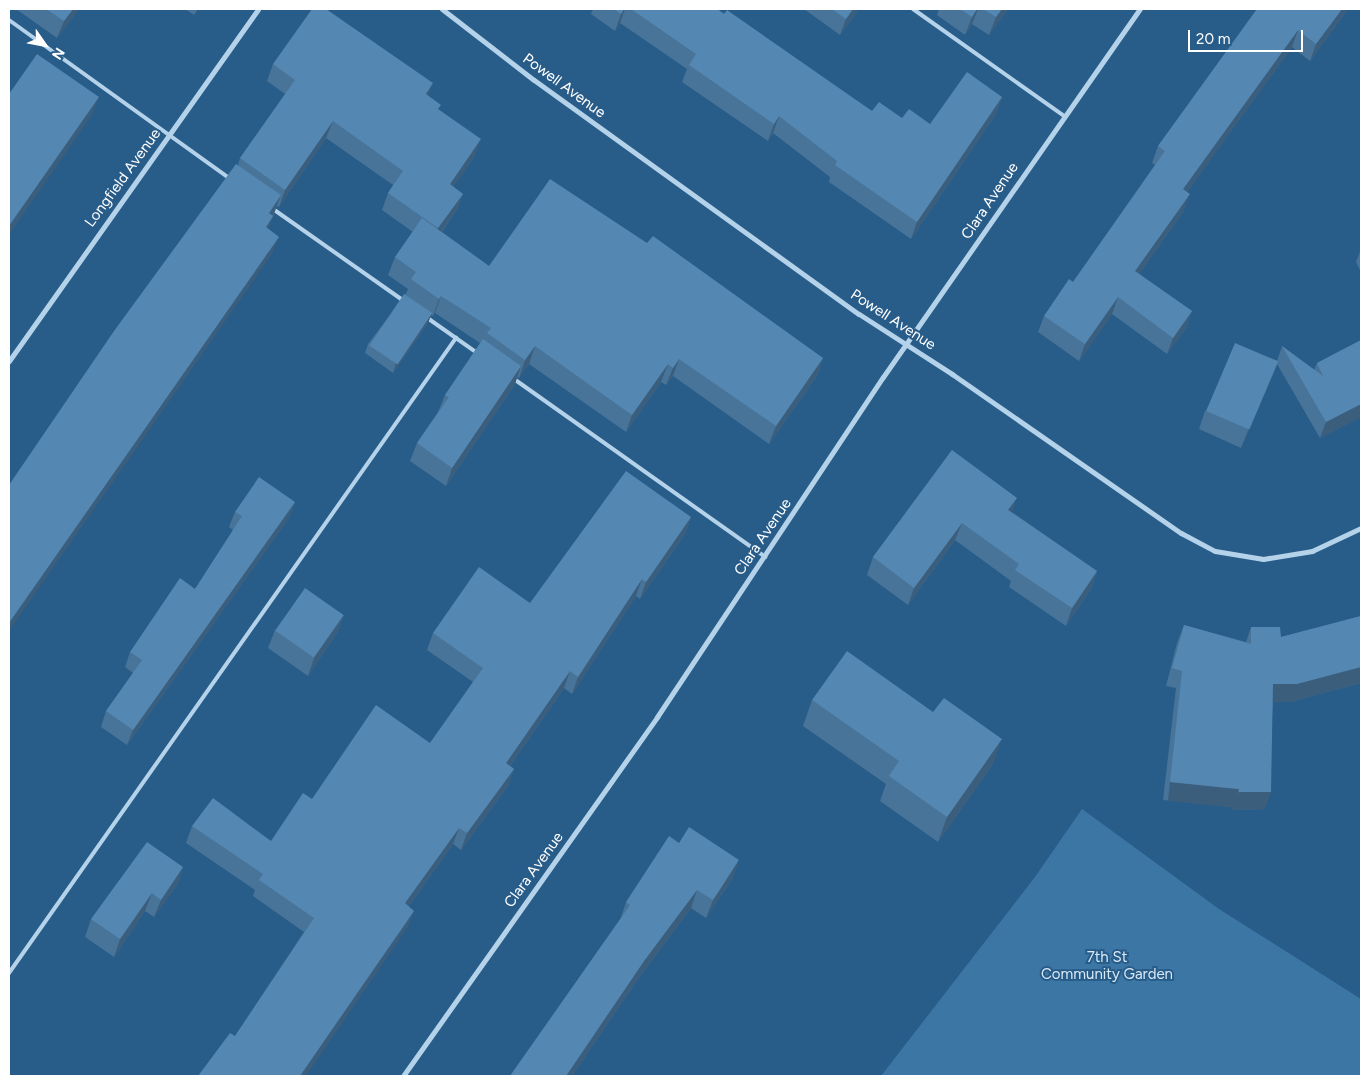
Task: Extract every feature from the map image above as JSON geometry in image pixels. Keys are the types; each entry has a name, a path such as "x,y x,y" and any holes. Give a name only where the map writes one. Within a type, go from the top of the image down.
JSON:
{"street":[{"name":"Longfield Avenue","path":"9,361 258,9"},
{"name":"Powell Avenue","path":"442,9 614,138 907,345 1181,533 1215,550 1235,556 1278,558 1312,551 1361,528"},
{"name":"Clara Avenue","path":"404,1076 571,842 907,345 1140,9"}],"lane":[{"path":"913,9 1064,116"},
{"path":"9,20 232,181"},
{"path":"264,203 408,304"},
{"path":"424,316 480,356"},
{"path":"9,973 456,338"},
{"path":"505,373 765,557"}],"green space":[{"name":"7th St Community Garden","path":"1082,809 1219,909 1361,999 1361,1076 881,1076 1035,877"}],"building":[{"path":"46,9 73,9 64,21"},
{"path":"312,9 326,9 433,83 426,94 441,105 438,109 481,139 450,184 463,194 438,228 388,193 403,171 333,121 285,190 240,158 295,80 273,64"},
{"path":"614,9 624,9 621,14"},
{"path":"631,9 717,9 724,14 727,10 872,111 879,102 902,118 909,109 930,124 967,72 1002,97 917,222 835,165 837,161 779,116 774,124 689,65 696,54"},
{"path":"832,9 853,9 846,19"},
{"path":"960,9 977,9 972,17"},
{"path":"983,9 1002,9 996,17"},
{"path":"1257,9 1342,9 1316,44 1298,30 1183,189 1190,194 1135,271 1192,311 1173,338 1118,297 1085,344 1044,316 1069,279 1073,282 1165,151 1158,146"},
{"path":"37,54 99,97 9,226 9,94"},
{"path":"236,164 281,195 269,213 273,216 266,227 279,237 9,623 9,485 114,331"},
{"path":"550,179 647,243 653,236 823,358 776,426 679,359 673,368 668,364 632,415 535,346 525,360 487,333 491,328 441,296 439,299 411,279 416,272 395,257 422,218 489,266"},
{"path":"404,294 432,313 398,364 369,345"},
{"path":"483,339 521,366 452,468 417,443 449,397 445,395"},
{"path":"1361,340 1361,404 1326,422 1282,346 1323,376 1317,363"},
{"path":"1235,343 1278,361 1249,429 1206,411"},
{"path":"952,450 1017,498 1008,510 1097,571 1072,608 1015,570 1019,564 962,523 914,588 873,557"},
{"path":"626,471 691,517 646,582 642,579 578,677 570,671 506,763 514,769 467,833 459,828 405,903 414,911 300,1076 198,1076 230,1033 235,1036 314,918 259,880 263,874 192,826 213,798 271,841 303,793 312,799 376,705 430,743 483,668 433,633 479,567 530,603"},
{"path":"259,477 295,502 133,730 106,711 142,660 130,652 180,578 195,589 242,516 235,512"},
{"path":"305,588 344,615 314,658 275,631"},
{"path":"1361,616 1361,667 1297,684 1273,684 1271,792 1239,792 1239,789 1170,782 1182,671 1172,668 1184,625 1251,644 1251,627 1280,627 1281,637"},
{"path":"847,651 933,712 944,698 1002,739 947,817 889,776 899,761 812,700"},
{"path":"689,827 739,860 713,900 697,890 644,961 566,1076 510,1076 630,905 626,902 669,836 679,843"},
{"path":"147,842 183,867 161,900 152,893 120,939 91,919"}]}
